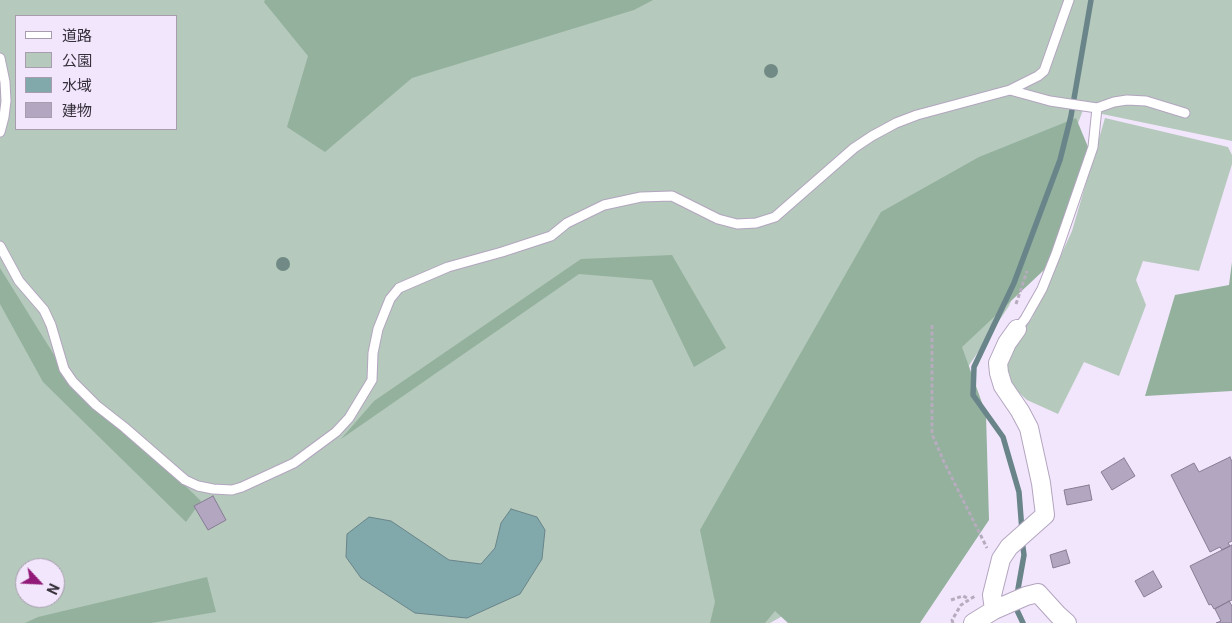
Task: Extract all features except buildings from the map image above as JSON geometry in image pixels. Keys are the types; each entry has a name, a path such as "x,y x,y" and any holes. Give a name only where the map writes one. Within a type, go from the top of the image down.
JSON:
{"street":[{"path":"997,609 992,595 1001,559 1009,547 1044,516 1041,483 1029,428 1003,386 998,373 998,363 1007,343 1017,329"},
{"path":"973,623 997,609 1026,596 1038,594 1067,623"}],"lane":[{"path":"0,246 19,281 44,310 51,325 64,369 73,382 96,405 185,480 198,486 232,490 294,463 336,432 349,418 372,380 373,353 378,329 390,299 400,288 412,281 456,265 551,236 567,223 604,205 641,197 672,196 718,219 738,224 756,223 774,217 854,148 896,123 917,115 1010,90 1044,71 1069,0"},
{"path":"0,58 5,82 6,101 0,132"},
{"path":"1010,90 1039,98 1097,108 1127,100 1146,101 1186,113"},
{"path":"1017,329 1042,289 1056,254 1093,147 1097,108"}],"path":[{"path":"932,325 932,434 987,547 988,554"},
{"path":"951,600 963,596 970,599"}],"green space":[{"path":"0,0 1232,0 1232,141 1083,110 1009,306 811,600 770,623 0,623"},
{"path":"1105,118 1228,147 1232,155 1232,164 1199,271 1143,261 1136,280 1146,305 1119,376 1084,362 1058,414 1027,400 1004,379 1006,361 1017,335 1032,318 1072,231"}],"shaded area":[{"path":"265,0 653,0 634,10 412,78 325,152 287,127 308,56 264,2"},
{"path":"1076,118 1093,159 1044,270 962,347 986,414 989,520 920,623 788,623 775,611 765,623 710,623 715,602 700,530 881,212 979,157"},
{"path":"672,255 726,348 694,367 652,280 579,274 341,439 374,401 581,259"},
{"path":"1232,262 1232,391 1145,396 1175,295 1229,285"},
{"path":"0,268 61,366 201,501 186,522 43,382 0,304"},
{"path":"207,577 216,612 151,623 25,623 38,617"}],"water":[{"path":"511,509 537,517 545,530 542,559 520,594 467,618 415,613 361,578 346,557 347,534 369,517 391,521 449,560 481,564 495,548 501,523"}],"waterway":[{"path":"1022,531 1019,492 1003,437 973,395 974,367 1014,283 1060,160 1071,116 1091,0"},
{"path":"1022,540 1024,555 1015,606 1023,623"}]}
